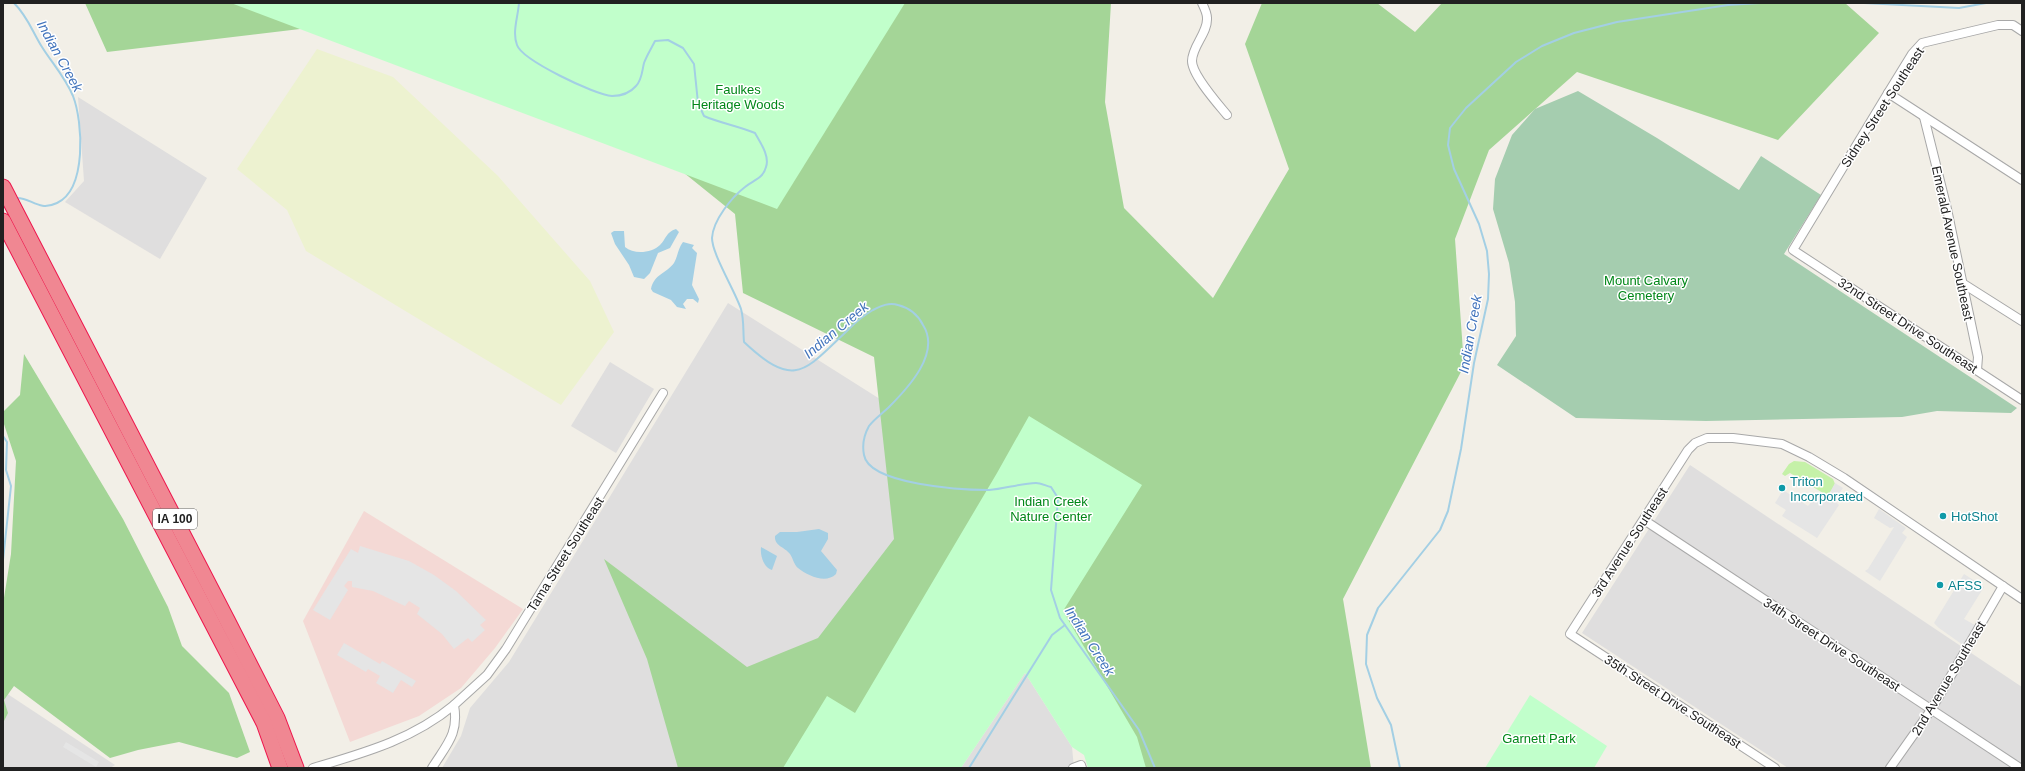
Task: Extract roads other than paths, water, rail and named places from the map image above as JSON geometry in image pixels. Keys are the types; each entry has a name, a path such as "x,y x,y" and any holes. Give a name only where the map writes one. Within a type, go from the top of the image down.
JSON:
{"highway":[{"name":"IA 100","path":"3,187 227,620 276,718 296,768"},
{"name":"IA 100","path":"3,221 264,723 280,768"}],"street":[{"path":"1202,3 1207,18 1204,31 1194,52 1192,63 1204,87 1227,115"},
{"name":"Sidney Street Southeast","path":"1793,250 1912,54 1922,43 1998,25 2013,25 2022,31"},
{"path":"1888,93 2022,180"},
{"name":"Emerald Avenue Southeast","path":"1924,117 1947,209 1978,358 1977,370"},
{"name":"32nd Street Drive Southeast","path":"1793,250 2022,400"},
{"path":"1962,283 2022,321"},
{"name":"Tama Street Southeast","path":"313,768 371,752 419,729 454,705 487,675 506,649 662,393"},
{"name":"3rd Avenue Southeast","path":"1570,634 1688,450 1695,443 1707,438 1733,438 1782,444 1809,457 1844,478 2003,586"},
{"name":"34th Street Drive Southeast","path":"1644,520 2020,768"},
{"path":"2003,586 2022,599"},
{"name":"2nd Avenue Southeast","path":"1890,768 1931,710 2003,586"},
{"name":"35th Street Drive Southeast","path":"1570,634 1775,768"},
{"path":"432,768 456,730 454,705"},
{"path":"1073,768 1082,767"}],"water":[{"path":"676,229 679,232 670,248 658,253 650,273 644,279 634,277 629,265 615,244 611,233 614,231 624,231 625,247 629,250 643,252 657,248 668,234"},
{"path":"683,242 694,245 692,248 697,253 692,285 699,299 698,303 693,299 687,299 683,304 686,309 677,307 671,300 653,292 651,289 655,280 674,263"},
{"path":"819,529 828,533 828,539 821,551 837,570 836,574 832,577 822,579 807,574 798,568 790,554 776,542 775,539 775,536 780,532 797,532"},
{"path":"761,547 777,556 772,570 764,564 761,554"}],"waterway":[{"name":"Indian Creek","path":"14,3 19,8 42,47 70,89 76,107 80,138 78,170 74,184 67,195 57,203 45,206 21,198 16,198"},
{"name":"Indian Creek","path":"519,3 515,30 517,45 532,59 560,76 603,94 612,96 625,94 631,91 638,84 641,78 644,63 655,41 668,40 683,48 694,64 698,103 704,116 755,133 766,154 767,163 765,171 760,177 740,191 729,203 719,217 713,231 712,238 720,263 741,309 744,342 762,357 776,366 788,370 800,369 810,364 821,355 863,316 885,305 895,304 902,306 913,312 919,318 927,336 928,347 925,358 920,369 905,390 869,426 864,440 864,455 870,465 882,473 919,484 977,490 989,490 1036,483 1051,487 1058,498 1051,590 1060,618 1139,730 1155,768"},
{"name":"Indian Creek","path":"1400,768 1391,725 1377,698 1366,664 1367,635 1378,608 1440,530 1448,511 1461,449 1474,363 1488,299 1489,274 1487,251 1479,224 1454,169 1448,145 1450,128 1466,108 1516,62 1542,46 1574,33 1617,22 1728,5 1760,3"},
{"name":"Indian Creek","path":"1864,3 1959,8 1986,3"},
{"name":"Indian Creek","path":"3,436 7,442 6,470 11,486 3,560"},
{"path":"969,768 1052,635 1065,625"}],"place":[{"name":"Triton Incorporated","path":"1782,488"},
{"name":"HotShot","path":"1943,516"},
{"name":"AFSS","path":"1940,585"}],"park label":[{"name":"Faulkes Heritage Woods","path":"738,96"},
{"name":"Mount Calvary Cemetery","path":"1646,288"},
{"name":"Indian Creek Nature Center","path":"1051,508"},
{"name":"Garnett Park","path":"1539,738"}]}
